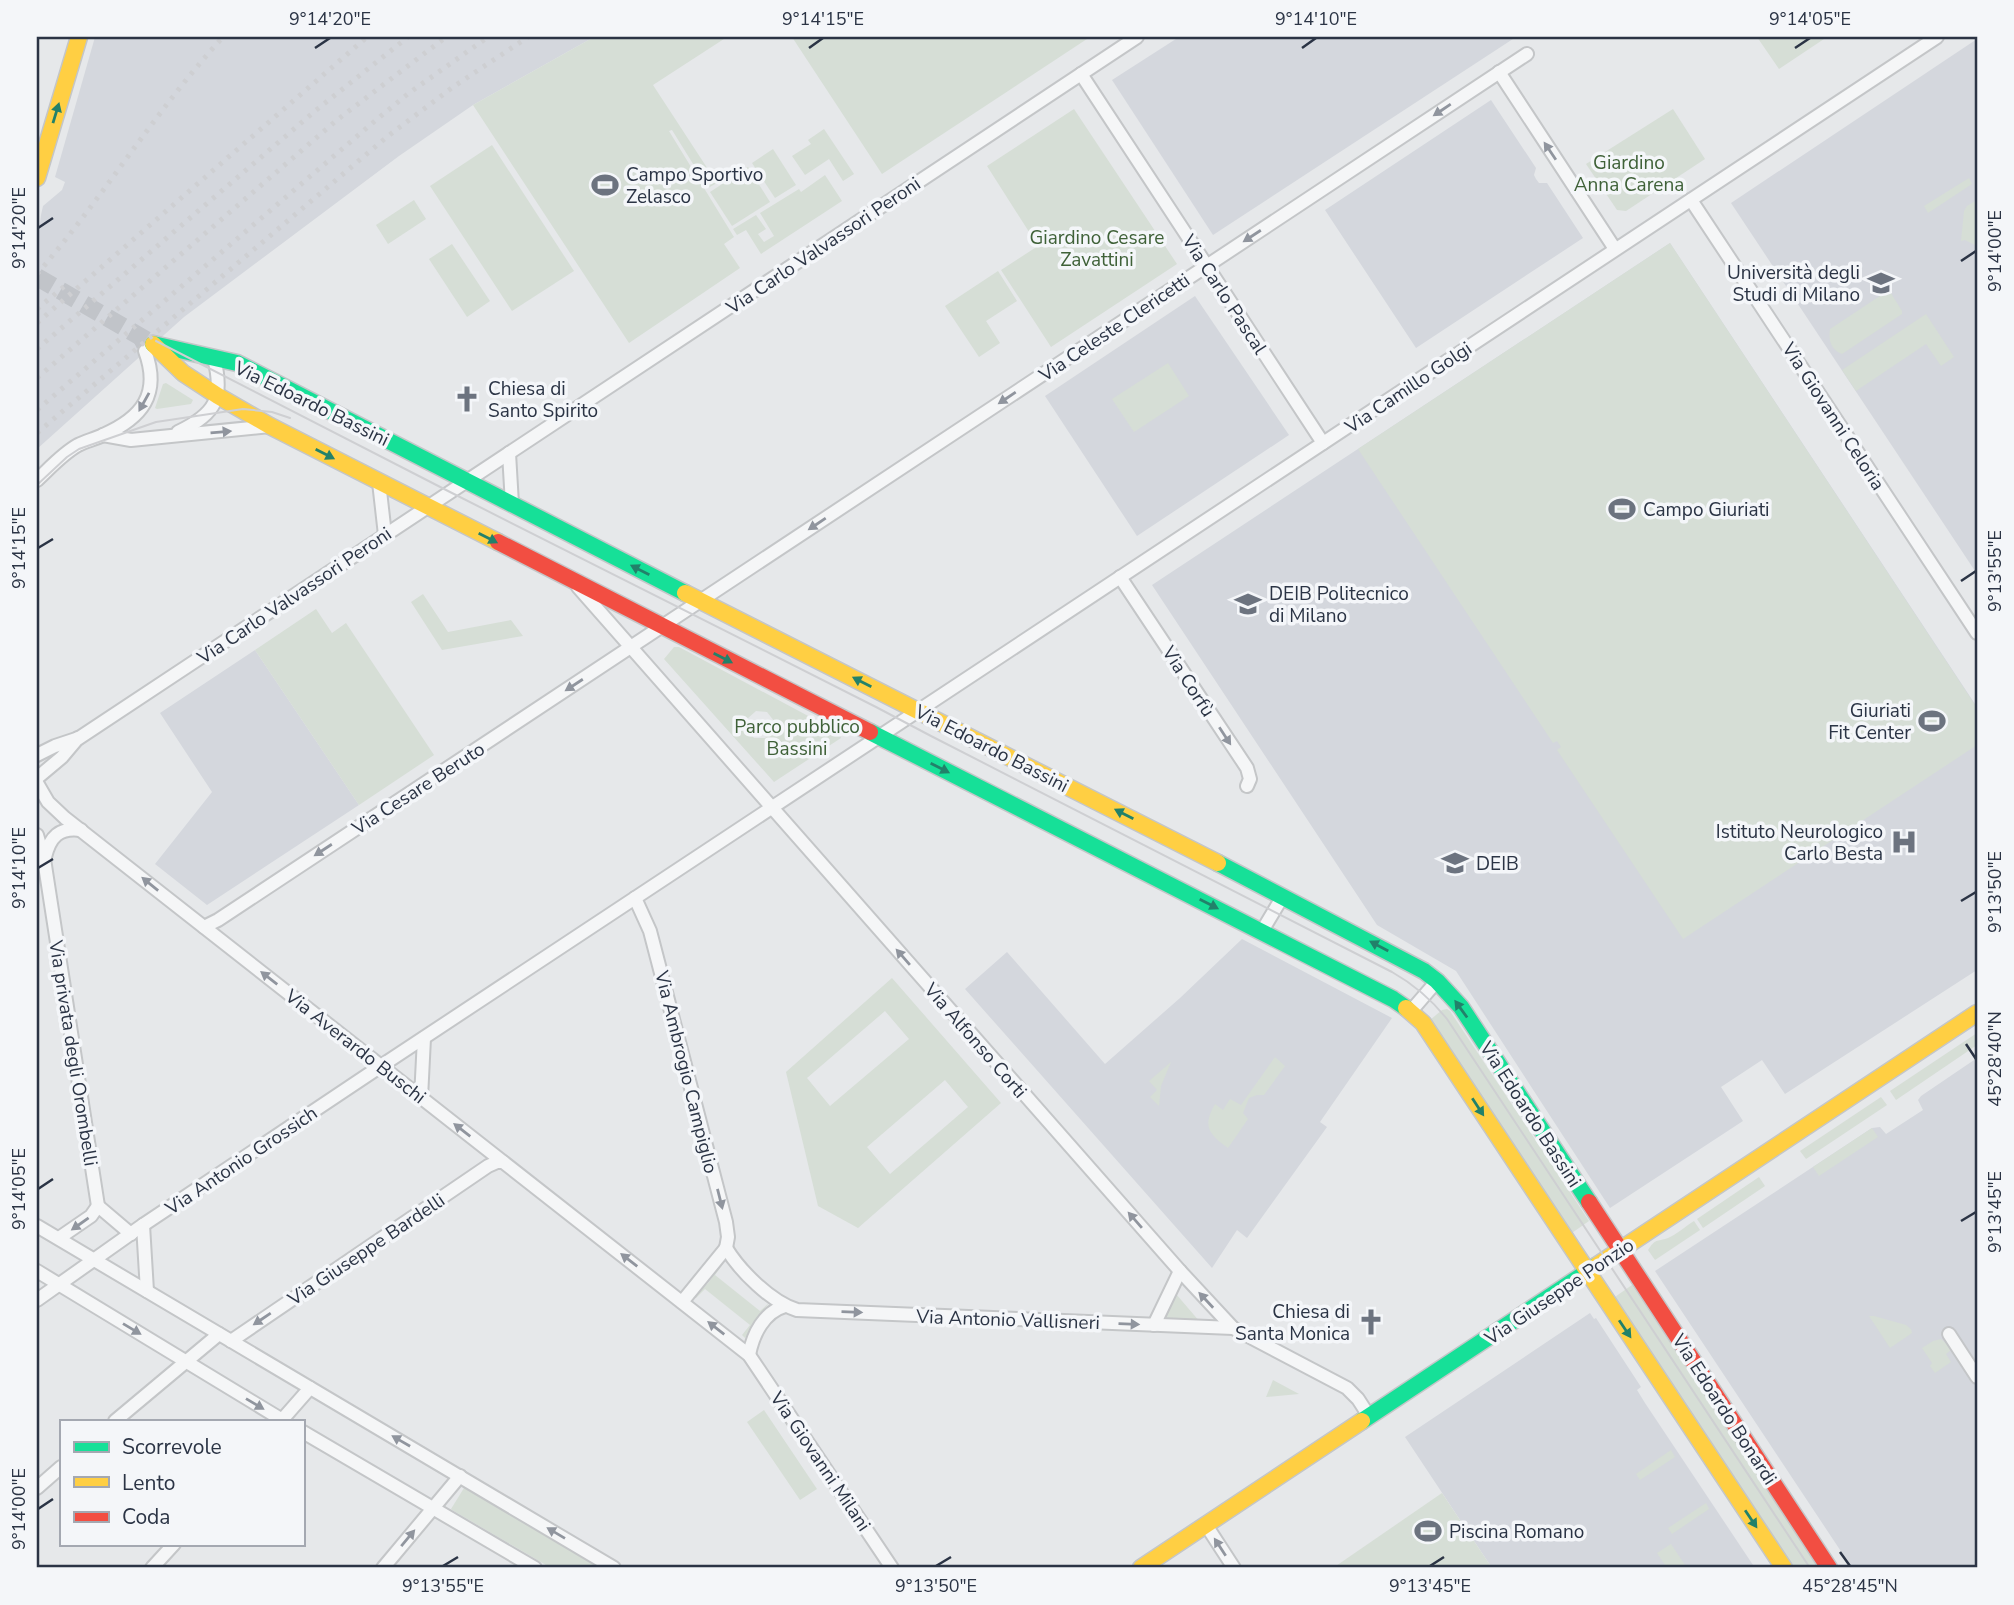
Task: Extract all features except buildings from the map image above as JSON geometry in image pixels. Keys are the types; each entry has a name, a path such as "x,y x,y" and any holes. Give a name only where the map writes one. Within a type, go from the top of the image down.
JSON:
{"street":[{"path":"37,178 79,37"},
{"name":"Via Carlo Valvassori Peroni","path":"37,778 79,738 1137,37"},
{"name":"Via Camillo Golgi","path":"879,737 1937,37"},
{"name":"Via Celeste Clericetti","path":"701,601 1527,54"},
{"path":"1499,72 1615,249"},
{"name":"Via Carlo Pascal","path":"1080,74 1323,443"},
{"name":"Via Giovanni Celoria","path":"1691,200 1977,632"},
{"name":"Via Edoardo Bassini","path":"1587,1273 1423,1023 1393,999 270,426 183,373 153,344 237,363 1412,964 1437,981 1461,1007 1620,1250"},
{"path":"37,480 70,450 133,418 146,401 152,379 145,351"},
{"path":"172,436 201,418 218,396 219,382 214,358"},
{"path":"103,435 131,440 270,426"},
{"path":"509,453 512,504"},
{"path":"379,482 385,535"},
{"name":"Via Corfù","path":"1120,577 1247,768 1250,779 1247,786"},
{"name":"Via Edoardo Bassini","path":"573,581 772,808"},
{"path":"631,647 701,601"},
{"name":"Via Cesare Beruto","path":"204,926 218,920 631,647"},
{"path":"772,808 879,737"},
{"name":"Via Carlo Valvassori Peroni","path":"37,755 79,738"},
{"name":"Via Averardo Buschi","path":"37,783 56,810 682,1302"},
{"name":"Via Antonio Grossich","path":"37,1300 143,1225 772,808"},
{"name":"Via Alfonso Corti","path":"772,808 1233,1328 1347,1388 1369,1416"},
{"path":"44,859 48,844 55,836 70,828 81,830"},
{"name":"Via privata degli Orombelli","path":"37,835 44,859 98,1206"},
{"path":"1262,931 1283,896"},
{"name":"Via Ambrogio Campiglio","path":"635,898 654,944 726,1222 726,1248"},
{"path":"1411,1011 1437,981"},
{"name":"Via Giuseppe Ponzio","path":"1141,1568 1977,1013"},
{"path":"421,1098 424,1038"},
{"name":"Via Giuseppe Bardelli","path":"231,1341 488,1166 497,1161 503,1162"},
{"path":"59,1238 91,1216 98,1206 131,1234"},
{"path":"143,1225 147,1291"},
{"path":"37,1226 614,1568"},
{"path":"682,1302 726,1248 738,1267 785,1306"},
{"name":"Via Edoardo Bonardi","path":"1620,1250 1829,1568"},
{"path":"37,1271 280,1420"},
{"path":"1154,1325 1180,1271"},
{"name":"Via Edoardo Bonardi","path":"1587,1273 1784,1568"},
{"name":"Via Giovanni Milani","path":"682,1302 750,1354 892,1568"},
{"path":"750,1354 755,1336 768,1315 776,1308 785,1306"},
{"name":"Via Antonio Vallisneri","path":"785,1306 806,1311 1233,1328"},
{"path":"116,1420 219,1334"},
{"path":"1949,1334 1977,1377"},
{"path":"283,1420 310,1388"},
{"path":"304,1433 535,1568"},
{"path":"37,1488 60,1468"},
{"path":"383,1568 460,1476"},
{"path":"1206,1525 1234,1568"},
{"path":"152,1568 172,1546"}],"shaded area":[{"path":"95,37 594,37 473,105 399,156 184,317 37,449 37,247 41,215 43,206 62,190 65,182 55,177"},
{"path":"1179,37 1516,37 1213,235 1112,80"},
{"name":"Università degli Studi di Milano","path":"1977,39 1977,574 1731,203"},
{"path":"1491,100 1536,168 1536,179 1539,183 1547,183 1583,238 1416,348 1325,210"},
{"path":"1670,243 1977,707 1977,970 1785,1094 1762,1060 1721,1087 1743,1121 1610,1208 1456,971 1377,925 1152,585"},
{"path":"1195,296 1289,435 1137,536 1045,396"},
{"path":"255,650 359,805 207,905 155,864 212,792 160,713"},
{"path":"1242,939 1392,1018 1320,1122 1327,1127 1247,1238 1237,1230 1212,1268 965,989 1007,952 1105,1064"},
{"path":"1977,1058 1977,1568 1852,1568 1655,1271 1872,1128 1880,1127 1886,1134 1923,1110 1918,1100 1921,1096"},
{"path":"1590,1313 1596,1318 1641,1387 1637,1390 1645,1403 1755,1568 1492,1568 1405,1437"}],"green space":[{"name":"Campo Sportivo Zelasco","path":"594,37 727,37 653,85 717,183 708,188 672,130 669,131 734,237 724,244 740,268 629,343 473,105"},
{"path":"792,37 1090,37 882,174"},
{"path":"1757,37 1827,37 1779,69"},
{"name":"Giardino Cesare Zavattini","path":"1074,109 1177,264 1051,347 1001,270 1038,246 987,166"},
{"name":"Giardino Anna Carena","path":"1673,109 1705,159 1626,211 1617,210 1586,164"},
{"path":"824,129 854,174 843,181 829,159 805,175 792,156 811,144 808,140"},
{"path":"492,145 574,271 512,311 430,186"},
{"path":"773,149 796,185 775,198 752,163"},
{"path":"748,167 770,202 732,226 710,192"},
{"path":"825,175 842,201 761,254 746,230 737,235 733,229 756,215 766,229 758,234 764,242 774,236 760,213 799,189 801,192"},
{"path":"1969,178 1972,184 1928,213 1924,206"},
{"path":"414,200 426,219 388,244 376,225"},
{"path":"1977,200 1977,246 1965,240 1961,241 1964,211"},
{"name":"Campo Giuriati","path":"1670,243 1977,708 1977,745 1683,939 1557,750 1561,747 1557,741 1553,743 1358,449"},
{"path":"452,244 490,301 467,317 429,259"},
{"path":"998,271 1017,301 986,321 1000,343 979,357 945,306"},
{"path":"1889,290 1902,314 1842,354 1835,350 1829,337 1830,329"},
{"path":"1926,314 1954,357 1941,366 1926,344 1856,391 1842,370"},
{"path":"1168,363 1189,396 1134,432 1112,399"},
{"path":"166,383 193,400 191,404 155,408 163,384"},
{"path":"423,594 448,632 511,620 523,636 442,650 411,602"},
{"path":"316,609 332,633 346,623 434,755 359,805 255,650"},
{"name":"Parco pubblico Bassini","path":"674,647 679,647 840,733 841,738 774,782 664,659","holes":["756,711 767,712 774,721 772,733 765,738 754,738 747,729 747,719"]},
{"path":"892,978 1001,1103 858,1228 818,1206 786,1072","holes":["885,1011 909,1039 830,1106 807,1078","945,1080 968,1107 890,1174 867,1147"]},
{"path":"1447,1009 1589,1221 1569,1235 1430,1020"},
{"path":"1977,1033 1977,1045 1896,1100 1890,1091"},
{"path":"1275,1057 1285,1066 1264,1095 1249,1098 1243,1113 1248,1119 1228,1148 1212,1134 1208,1124 1215,1104 1223,1110 1230,1099 1241,1105"},
{"path":"1171,1062 1161,1086 1159,1106 1150,1097 1157,1090 1149,1081"},
{"path":"1881,1097 1887,1105 1806,1159 1800,1151"},
{"path":"1872,1128 1878,1137 1819,1176 1813,1167"},
{"path":"1759,1177 1765,1186 1703,1228 1697,1219"},
{"path":"1694,1221 1700,1230 1655,1260 1648,1250 1653,1244 1671,1237"},
{"path":"722,1263 715,1275 760,1311 770,1302 745,1338 742,1335 750,1325 705,1289 694,1297"},
{"path":"1632,1285 1819,1568 1790,1568 1612,1299"},
{"path":"1176,1294 1200,1322 1164,1321"},
{"path":"1869,1316 1906,1325 1912,1333 1890,1348"},
{"path":"1941,1339 1952,1349 1946,1354 1951,1362 1935,1373 1922,1348"},
{"path":"1273,1380 1299,1394 1266,1397"},
{"path":"764,1410 817,1489 800,1500 747,1422"},
{"path":"1671,1450 1675,1457 1640,1480 1636,1474"},
{"path":"464,1488 601,1568 551,1568 452,1510"},
{"name":"Piscina Romano","path":"1442,1493 1492,1568 1333,1568"},
{"path":"1706,1503 1709,1509 1672,1534 1668,1528"},
{"path":"1671,1544 1687,1568 1667,1568 1657,1553"}],"tunnel":[{"path":"37,277 153,344"},
{"path":"137,335 145,351"}],"tram line":[{"path":"156,341 876,707 1392,972 1415,987 1447,1019 1810,1568"},
{"path":"37,485 79,449 156,422 243,409 272,412 290,418"}],"railway":[{"path":"37,274 198,65 223,37"},
{"path":"37,323 367,37"},
{"path":"37,349 315,111 408,37"},
{"path":"37,378 337,120 446,37"},
{"path":"37,410 376,120 488,37"},
{"path":"37,433 388,136 453,87 528,37"},
{"path":"37,309 67,284"}],"traffic: fast":[{"path":"153,344 237,363 685,593"},
{"path":"870,732 1406,1008"},
{"path":"1218,863 1424,971 1437,981 1461,1007 1589,1202"},
{"path":"1362,1421 1596,1266"}],"traffic: slow":[{"path":"37,178 79,37"},
{"path":"153,344 183,373 270,426 498,542"},
{"path":"685,593 1218,863"},
{"path":"1406,1008 1423,1023 1784,1568"},
{"path":"1596,1266 1977,1013"},
{"path":"1141,1568 1362,1421"}],"traffic: jam":[{"path":"498,542 870,732"},
{"path":"1589,1202 1829,1568"}],"place":[{"name":"Campo Sportivo Zelasco","path":"605,185"},
{"name":"Università degli Studi di Milano","path":"1881,283"},
{"name":"Chiesa di Santo Spirito","path":"467,399"},
{"name":"Campo Giuriati","path":"1622,509"},
{"name":"DEIB Politecnico di Milano","path":"1248,604"},
{"name":"Giuriati Fit Center","path":"1932,721"},
{"name":"Istituto Neurologico Carlo Besta","path":"1904,842"},
{"name":"DEIB","path":"1455,863"},
{"name":"Chiesa di Santa Monica","path":"1371,1322"},
{"name":"Piscina Romano","path":"1428,1531"}]}
